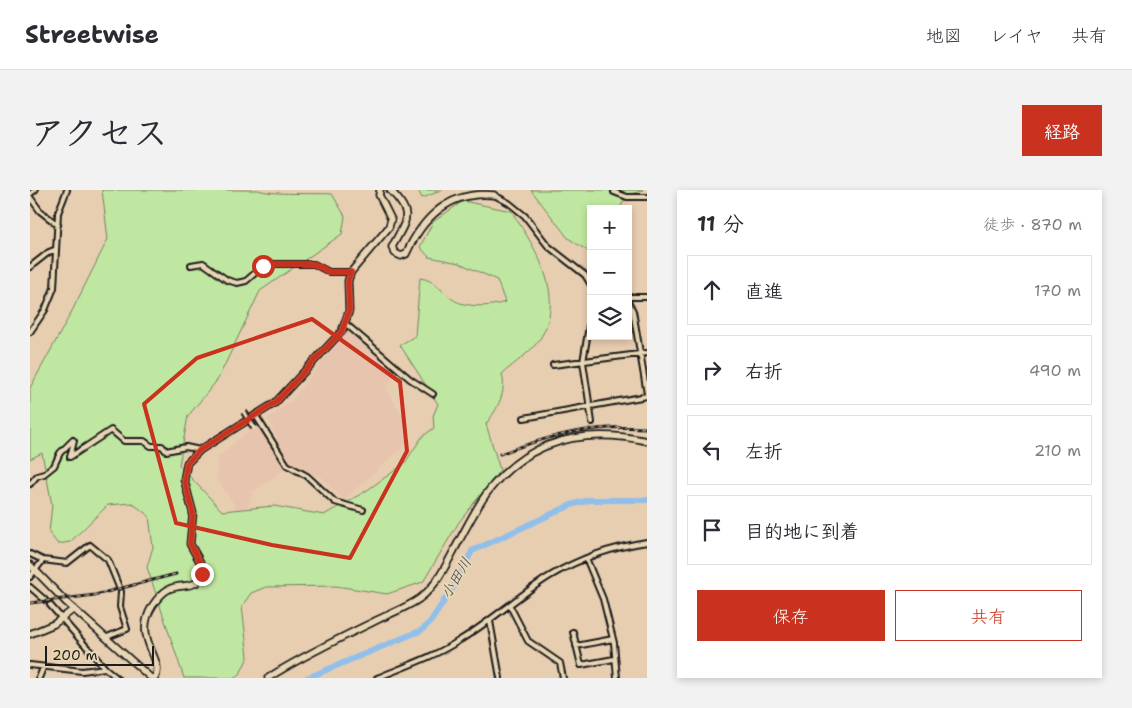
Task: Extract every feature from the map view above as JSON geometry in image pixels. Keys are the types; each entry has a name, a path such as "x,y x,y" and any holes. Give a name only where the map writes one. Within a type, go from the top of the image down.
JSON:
{"street":[{"path":"35,190 30,196 40,211 58,225"},
{"path":"30,332 45,310 54,288 56,272 54,250 58,213 67,190"},
{"path":"390,190 406,210 407,218 392,247 395,254 401,256 406,254 416,233 431,214 454,197 471,192 494,195 509,203 524,216 548,246 587,278"},
{"path":"155,678 158,668 144,633 148,614 162,594 170,588 196,583 202,574 200,562 190,544 193,513 184,479 187,463 200,450 275,403 296,382 346,324 349,311 348,281 351,272 389,227 391,219 379,192"},
{"path":"614,192 632,198 647,197"},
{"path":"30,267 54,250"},
{"path":"191,265 203,263 227,280 237,283 246,281 263,266 270,264 314,264 329,272 351,272"},
{"path":"632,298 647,297"},
{"path":"524,418 647,395 632,309"},
{"path":"346,324 410,379 433,394"},
{"path":"587,338 583,362 592,422"},
{"path":"553,365 647,353"},
{"path":"244,412 254,428"},
{"path":"256,416 288,465 307,476 335,502 363,510"},
{"path":"30,484 37,476 44,474 54,466 60,453 72,440 74,442 70,457 108,431 113,431 124,441 144,441 151,446 162,446 166,451 186,447 200,450"},
{"path":"268,678 330,644 418,600 437,580 482,500 503,476 535,451 554,443 594,433 647,441"},
{"path":"377,678 435,655 490,621 549,577 586,558 647,542"},
{"path":"30,554 43,560 67,563 90,545 108,560 119,587"},
{"path":"586,558 601,592 613,639 617,678"},
{"path":"30,577 43,560"},
{"path":"30,564 74,610 106,636 151,678"},
{"path":"30,587 45,600"},
{"path":"106,636 127,629 120,607 121,592"},
{"path":"50,605 61,620 105,668 117,678"},
{"path":"510,606 528,641 560,664 563,678"},
{"path":"30,634 61,620 74,610"},
{"path":"490,621 500,678"},
{"path":"573,632 581,665 614,659"},
{"path":"576,646 613,639"},
{"path":"30,665 43,668 57,666 90,672 105,668"},
{"path":"39,678 43,668"}],"highlighted area":[{"path":"312,319 400,382 407,451 350,558 272,545 176,523 144,404 197,358"}],"shaded area":[{"path":"349,328 396,374 386,388 405,422 407,443 344,500 321,477 288,464 268,419 292,400"},
{"path":"257,424 287,468 252,492 249,505 239,512 217,479 217,458"}],"green space":[{"path":"102,190 259,190 282,193 332,194 345,216 342,234 260,291 218,379 188,416 179,465 222,511 274,506 324,515 366,491 404,464 422,437 434,428 433,416 438,404 400,345 415,336 420,278 434,283 452,299 464,304 486,306 505,302 497,280 459,263 429,257 420,247 433,222 463,201 511,211 538,256 544,272 549,288 550,305 548,321 538,342 502,374 502,394 494,413 486,424 500,470 459,522 423,582 387,594 336,586 266,587 251,593 242,606 248,657 240,674 235,678 184,678 147,567 153,547 149,516 132,503 108,505 70,542 58,544 49,533 52,505 42,453 30,459 30,388 70,315 108,239"},
{"path":"418,190 443,190 422,198"},
{"path":"531,190 643,190 627,196 621,205 587,205 587,250 568,238"}],"waterway":[{"name":"小田川","path":"307,678 422,630 431,621 457,581 472,551 571,505 589,500 647,500"}],"tunnel":[{"path":"592,422 594,432"}],"railway":[{"path":"500,454 572,432 607,428 647,428"},
{"path":"30,603 95,595 176,574"}],"route":[{"path":"202,574 200,562 190,544 189,535 193,513 184,479 187,463 200,450 275,403 342,331 349,311 348,281 351,272 329,272 314,264 270,264 263,266"}]}
